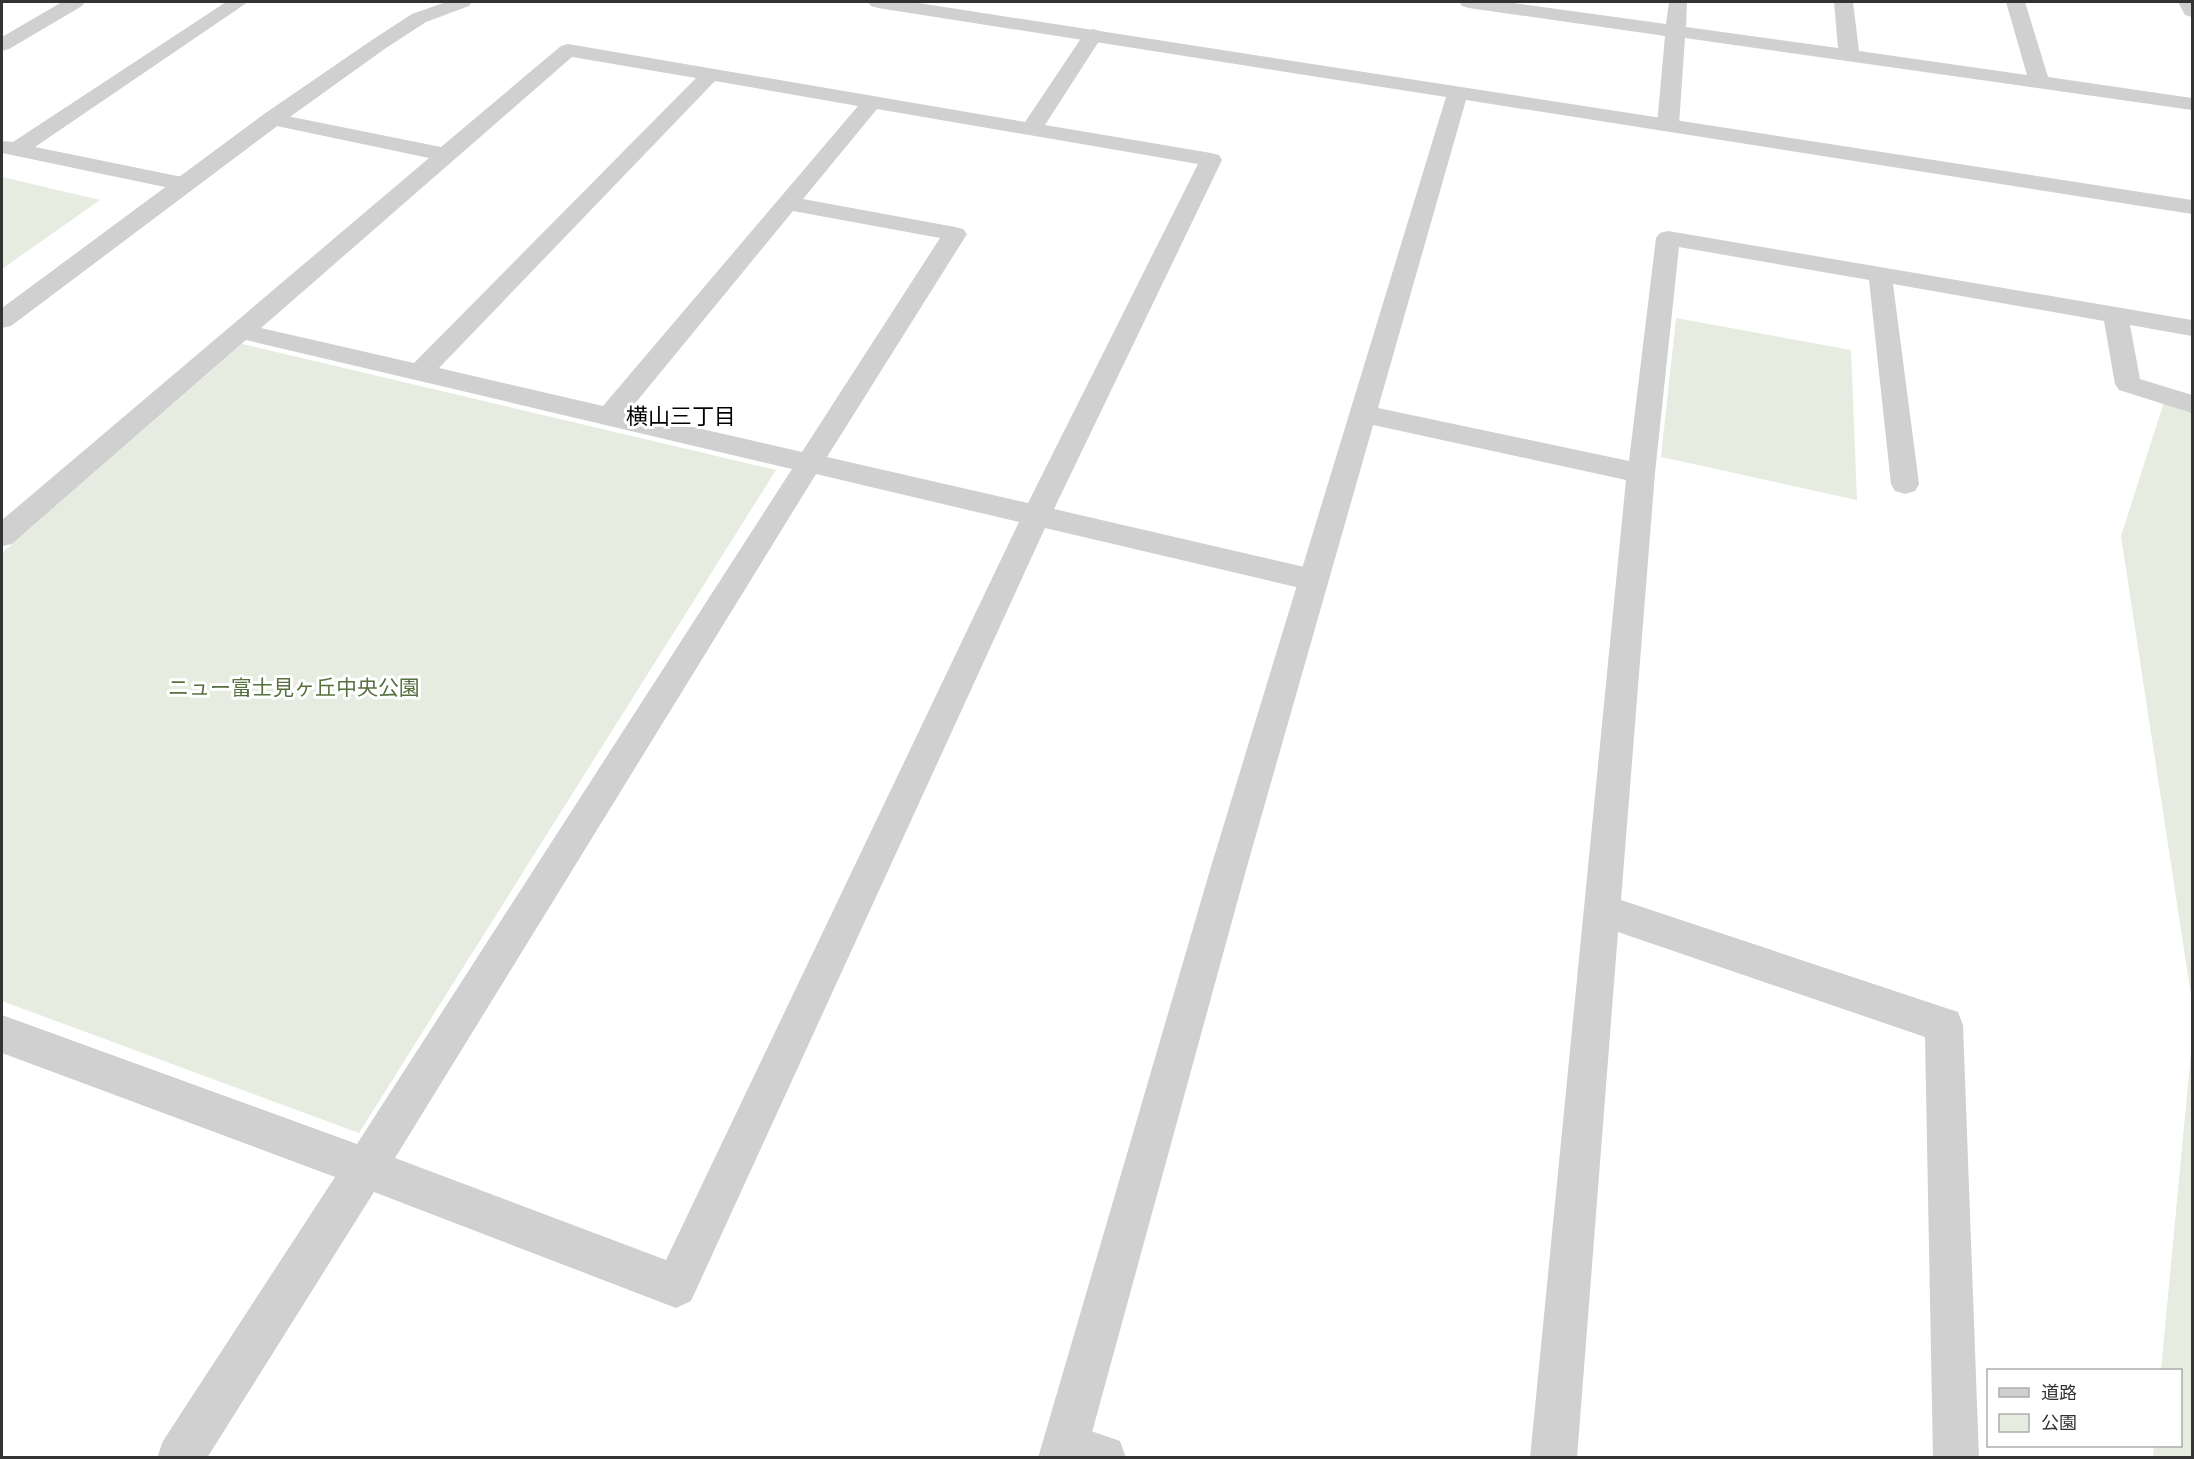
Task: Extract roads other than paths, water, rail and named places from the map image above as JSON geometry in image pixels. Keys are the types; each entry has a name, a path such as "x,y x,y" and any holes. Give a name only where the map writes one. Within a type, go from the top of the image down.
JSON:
{"street":[{"path":"2,45 75,2"},
{"path":"9,148 238,2"},
{"path":"2,320 272,119 419,18 462,2"},
{"path":"878,2 2193,207"},
{"path":"1469,2 1501,4 2193,104"},
{"path":"1668,125 1678,2"},
{"path":"1844,2 1849,55"},
{"path":"2016,2 2039,82"},
{"path":"2188,2 2193,11"},
{"path":"1032,128 1093,35"},
{"path":"2,536 568,50 1211,160 1037,516 676,1286 367,1168 2,1034"},
{"path":"419,373 711,74"},
{"path":"1076,1453 1228,870 1458,93"},
{"path":"609,417 872,102"},
{"path":"272,119 446,155"},
{"path":"9,148 184,184"},
{"path":"180,1458 367,1168 808,463 956,234 787,203"},
{"path":"1553,1458 1641,473 1668,238 2193,328"},
{"path":"1880,274 1905,484"},
{"path":"2115,314 2128,384 2193,404"},
{"path":"241,331 1313,580"},
{"path":"1364,414 1641,473"},
{"path":"1602,910 1944,1025 1956,1458"}],"district":[{"name":"横山三丁目","path":"681,415"}],"park label":[{"name":"ニュー富士見ヶ丘中央公園","path":"294,687"}]}
